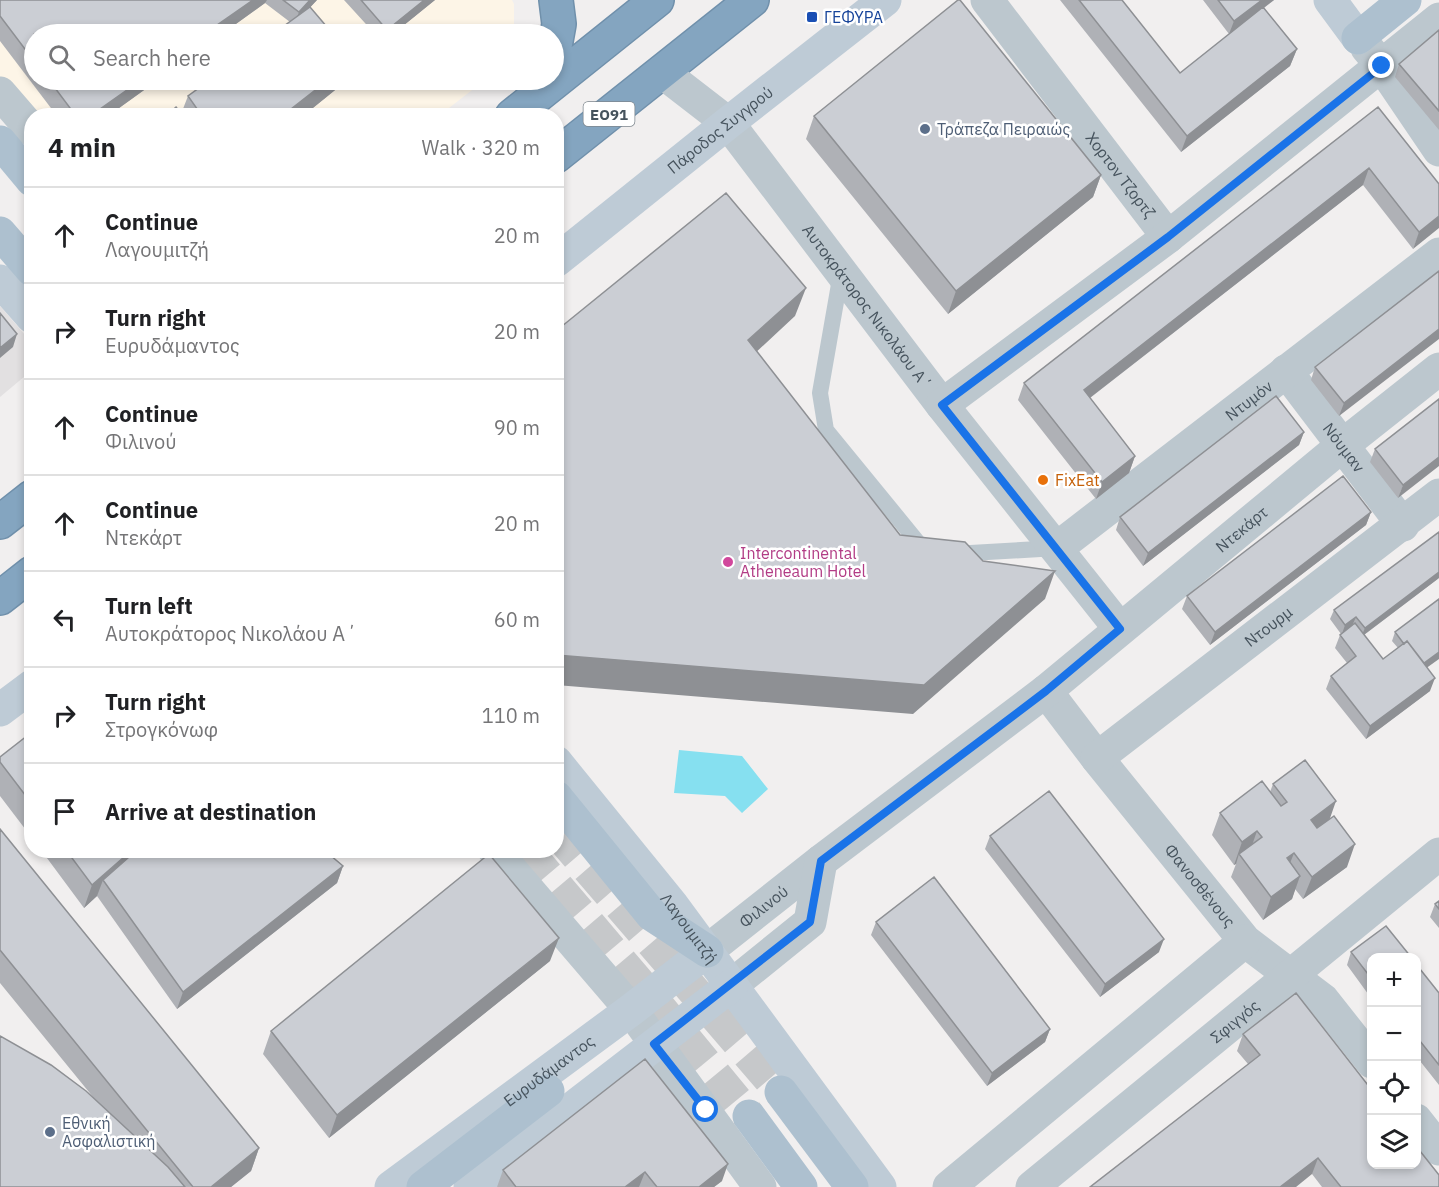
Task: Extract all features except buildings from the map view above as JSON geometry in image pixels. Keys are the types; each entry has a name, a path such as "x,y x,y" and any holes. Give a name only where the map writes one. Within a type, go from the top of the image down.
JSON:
{"highway":[{"path":"541,0 544,24"},
{"path":"556,0 559,24"},
{"path":"564,72 634,13 657,0"},
{"name":"ΕΟ91","path":"564,150 752,0"},
{"path":"512,108 527,90"},
{"path":"521,108 543,90"},
{"path":"0,522 24,503"},
{"path":"0,598 24,579"}],"main road":[{"path":"1358,38 1405,0"},
{"path":"0,142 24,170"},
{"path":"0,233 24,261"},
{"path":"564,807 652,915 707,951"},
{"path":"423,1187 548,1091"},
{"path":"781,1092 852,1187"},
{"path":"749,1116 801,1187"}],"street":[{"name":"Πάροδος Συγγρού","path":"564,255 885,0"},
{"name":"Χορτον Τζορτζ","path":"987,0 1168,237"},
{"path":"1330,0 1382,66 1439,150"},
{"path":"942,405 1168,237 1439,19"},
{"name":"Αυτοκράτορος Νικολάου Α΄","path":"662,72 728,123 942,405 1120,629"},
{"path":"0,93 24,121"},
{"name":"Ντυμόν","path":"1056,548 1439,254"},
{"path":"0,281 24,308"},
{"name":"Ντεκάρτ","path":"1046,691 1343,445 1439,369"},
{"name":"Νόυμαν","path":"1287,371 1402,525"},
{"name":"Ντουρμ","path":"1097,758 1439,495"},
{"name":"Φανοσθένους","path":"1046,691 1097,758 1245,941 1323,1000 1370,1061"},
{"name":"Φιλινού","path":"707,951 821,861 1046,691"},
{"path":"0,710 24,692"},
{"name":"Λαγουμιτζή","path":"564,772 707,951 880,1187"},
{"name":"Σφιγγός","path":"1032,1187 1439,854"},
{"path":"501,858 631,1010 760,1187"},
{"name":"Φιλινού","path":"732,985 810,922 821,861"},
{"path":"949,1187 1245,941"},
{"name":"Ευρυδάμαντος","path":"391,1187 707,951"},
{"path":"470,1187 732,985"},
{"path":"1421,1126 1439,1149"}],"lane":[{"path":"841,272 820,393 826,430 920,546 953,554 1056,548"}],"shaded area":[{"path":"0,0 512,0 514,4 514,24 24,24 24,90 472,90 449,108 25,108 0,81"},
{"path":"0,306 24,334 24,377 0,397"}],"water":[{"path":"679,750 742,756 768,789 742,813 725,796 674,793"}],"tunnel":[{"path":"564,840 781,1092"},
{"path":"533,858 749,1116"}],"place":[{"name":"ΓΕΦΥΡΑ","path":"812,17"},
{"name":"Τράπεζα Πειραιώς","path":"925,129"},
{"name":"FixEat","path":"1043,480"},
{"name":"Intercontinental Atheneaum Hotel","path":"728,562"},
{"name":"Εθνική Ασφαλιστική","path":"50,1132"}],"route":[{"path":"706,1110 654,1044 810,922 821,861 1046,691 1120,629 942,405 1168,237 1382,66"}]}
